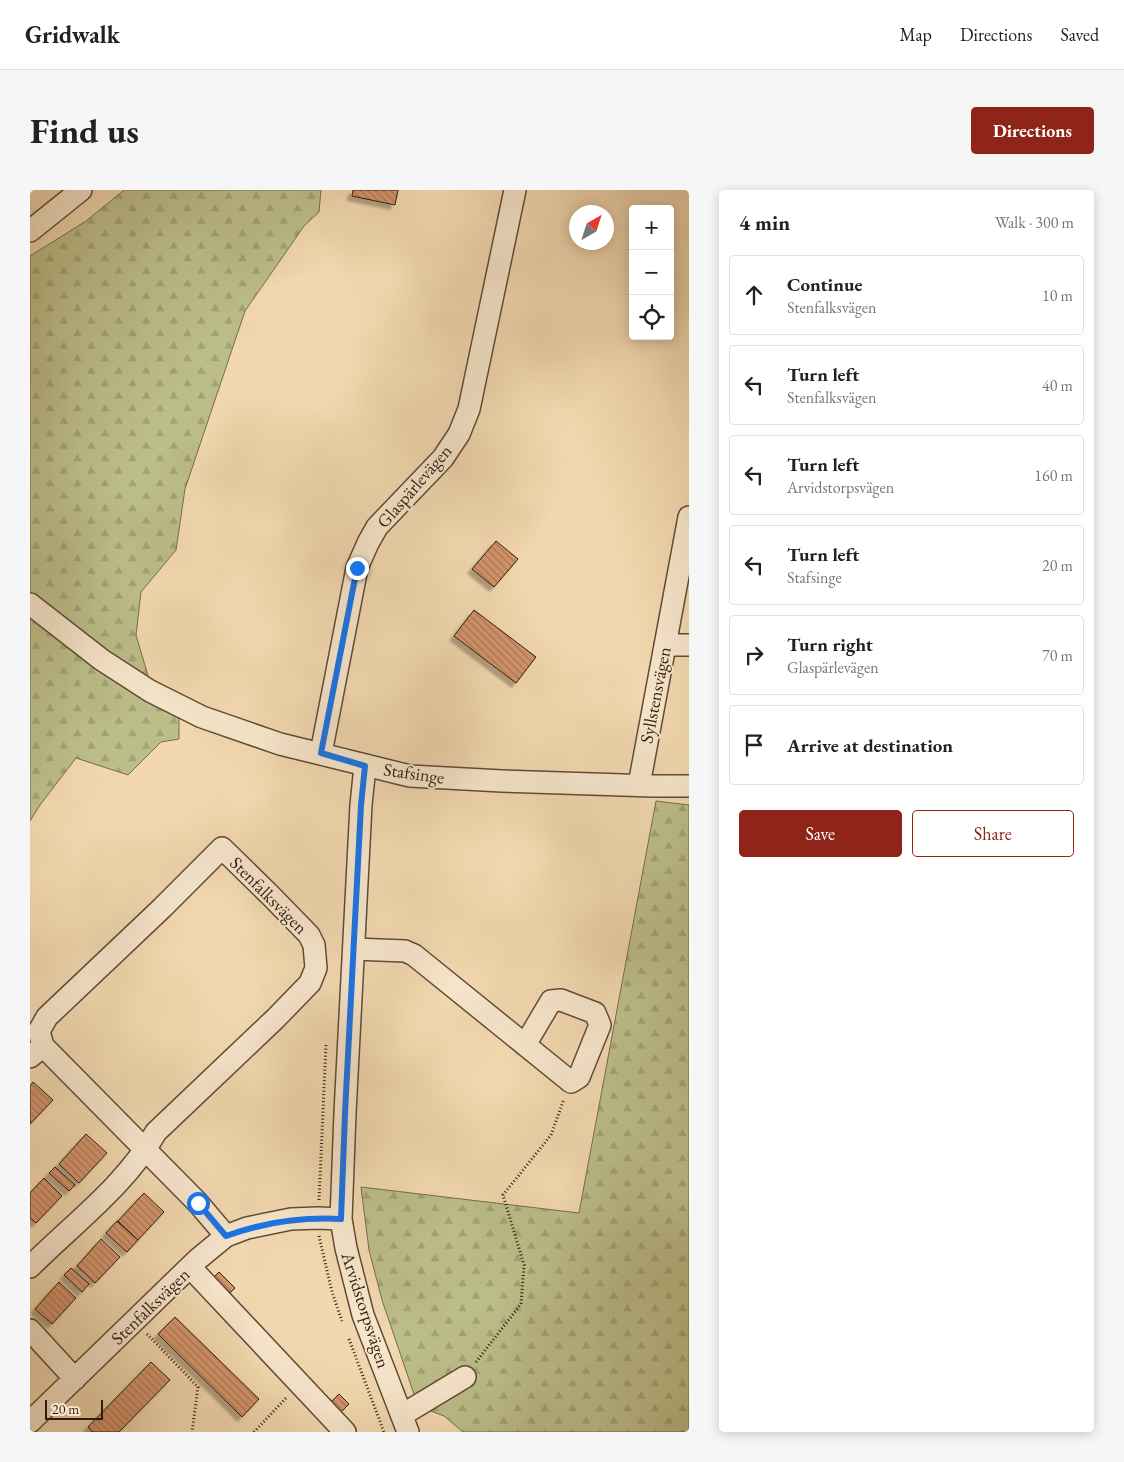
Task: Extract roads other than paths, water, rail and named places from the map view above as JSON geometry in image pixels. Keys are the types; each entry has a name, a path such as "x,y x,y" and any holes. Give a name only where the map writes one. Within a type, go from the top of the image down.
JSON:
{"street":[{"path":"30,231 81,190"},
{"name":"Glaspärlevägen","path":"321,753 357,568 377,527 443,458 458,434 469,409 515,190"},
{"name":"Syllstensvägen","path":"639,785 689,517"},
{"name":"Stafsinge","path":"30,604 102,660 150,691 202,717 280,744 410,776 502,781 689,786"},
{"path":"665,645 689,645"},
{"name":"Arvidstorpsvägen","path":"365,766 361,805 341,1219 346,1248 364,1315 405,1424"},
{"name":"Stenfalksvägen","path":"30,1266 132,1168 146,1150 156,1132 310,984 316,968 314,945 309,935 222,848 48,1017 39,1031 36,1052 146,1150 198,1203 226,1236"},
{"path":"354,949 405,951 414,955 525,1045 571,1082 579,1077 600,1025 595,1013 561,1000 551,1001 525,1045"},
{"name":"Stenfalksvägen","path":"30,1422 190,1267 226,1236 247,1228 291,1219 341,1219"},
{"path":"190,1267 345,1432"},
{"path":"30,1330 75,1379"},
{"path":"405,1424 465,1377"}]}
